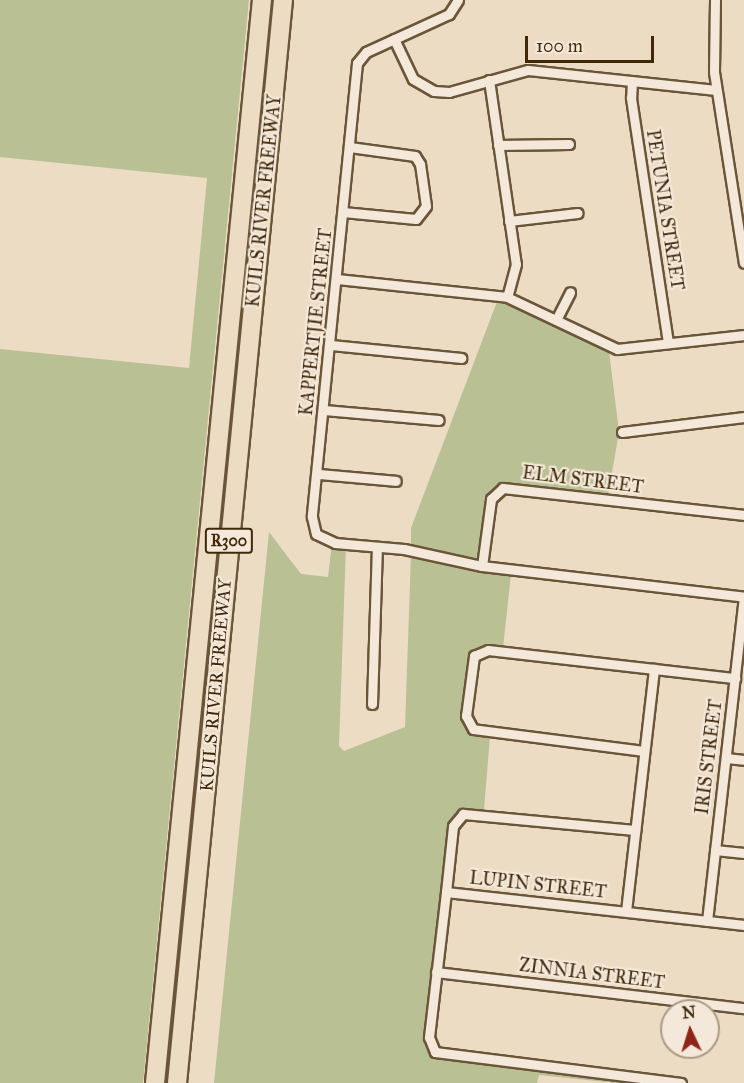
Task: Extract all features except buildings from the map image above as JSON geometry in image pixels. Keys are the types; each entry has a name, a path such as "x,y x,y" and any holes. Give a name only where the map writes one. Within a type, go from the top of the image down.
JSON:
{"highway":[{"name":"KUILS RIVER FREEWAY","path":"155,1083 261,0"},
{"name":"KUILS RIVER FREEWAY","path":"177,1083 284,0"}],"street":[{"name":"KAPPERTJIE STREET","path":"458,0 449,14 366,52 357,63 331,345 312,517 315,534 335,543 414,551 482,567 744,597"},
{"path":"715,0 712,40 716,90 744,257"},
{"path":"394,39 413,79 422,87 449,92 528,70 716,90"},
{"path":"489,80 516,268 507,297"},
{"name":"PETUNIA STREET","path":"632,81 631,98 668,344"},
{"path":"498,145 569,144"},
{"path":"343,212 412,219 422,215 426,206 420,164 415,156 350,147"},
{"path":"509,221 578,213"},
{"path":"337,279 507,297 611,348 744,335"},
{"path":"555,321 570,292"},
{"path":"331,345 461,358"},
{"path":"324,410 439,420"},
{"path":"622,432 744,417"},
{"path":"318,474 396,481"},
{"name":"ELM STREET","path":"482,567 491,499 503,488 744,515"},
{"path":"372,704 377,547"},
{"name":"IRIS STREET","path":"707,921 744,597"},
{"path":"644,751 473,729 466,716 476,653 488,650 735,678"},
{"path":"626,911 654,669"},
{"path":"726,758 744,760"},
{"path":"446,892 453,826 463,813 635,830"},
{"path":"716,850 744,853"},
{"name":"LUPIN STREET","path":"681,1083 442,1055 430,1045 446,892 744,925"},
{"name":"ZINNIA STREET","path":"436,972 744,1008"}],"green space":[{"path":"0,0 249,0 143,1083 0,1083 0,349 189,368 207,178 0,157"},
{"path":"498,299 609,351 619,432 608,496 502,485 489,495 480,554 475,559 411,547 411,528"},
{"path":"269,532 301,574 328,577 332,543 346,545 339,746 344,751 405,727 411,554 511,574 503,648 478,648 468,665 463,715 467,728 490,736 484,810 469,809 456,814 449,828 425,1037 428,1050 443,1059 658,1083 615,1083 539,1075 537,1083 214,1083"}]}
